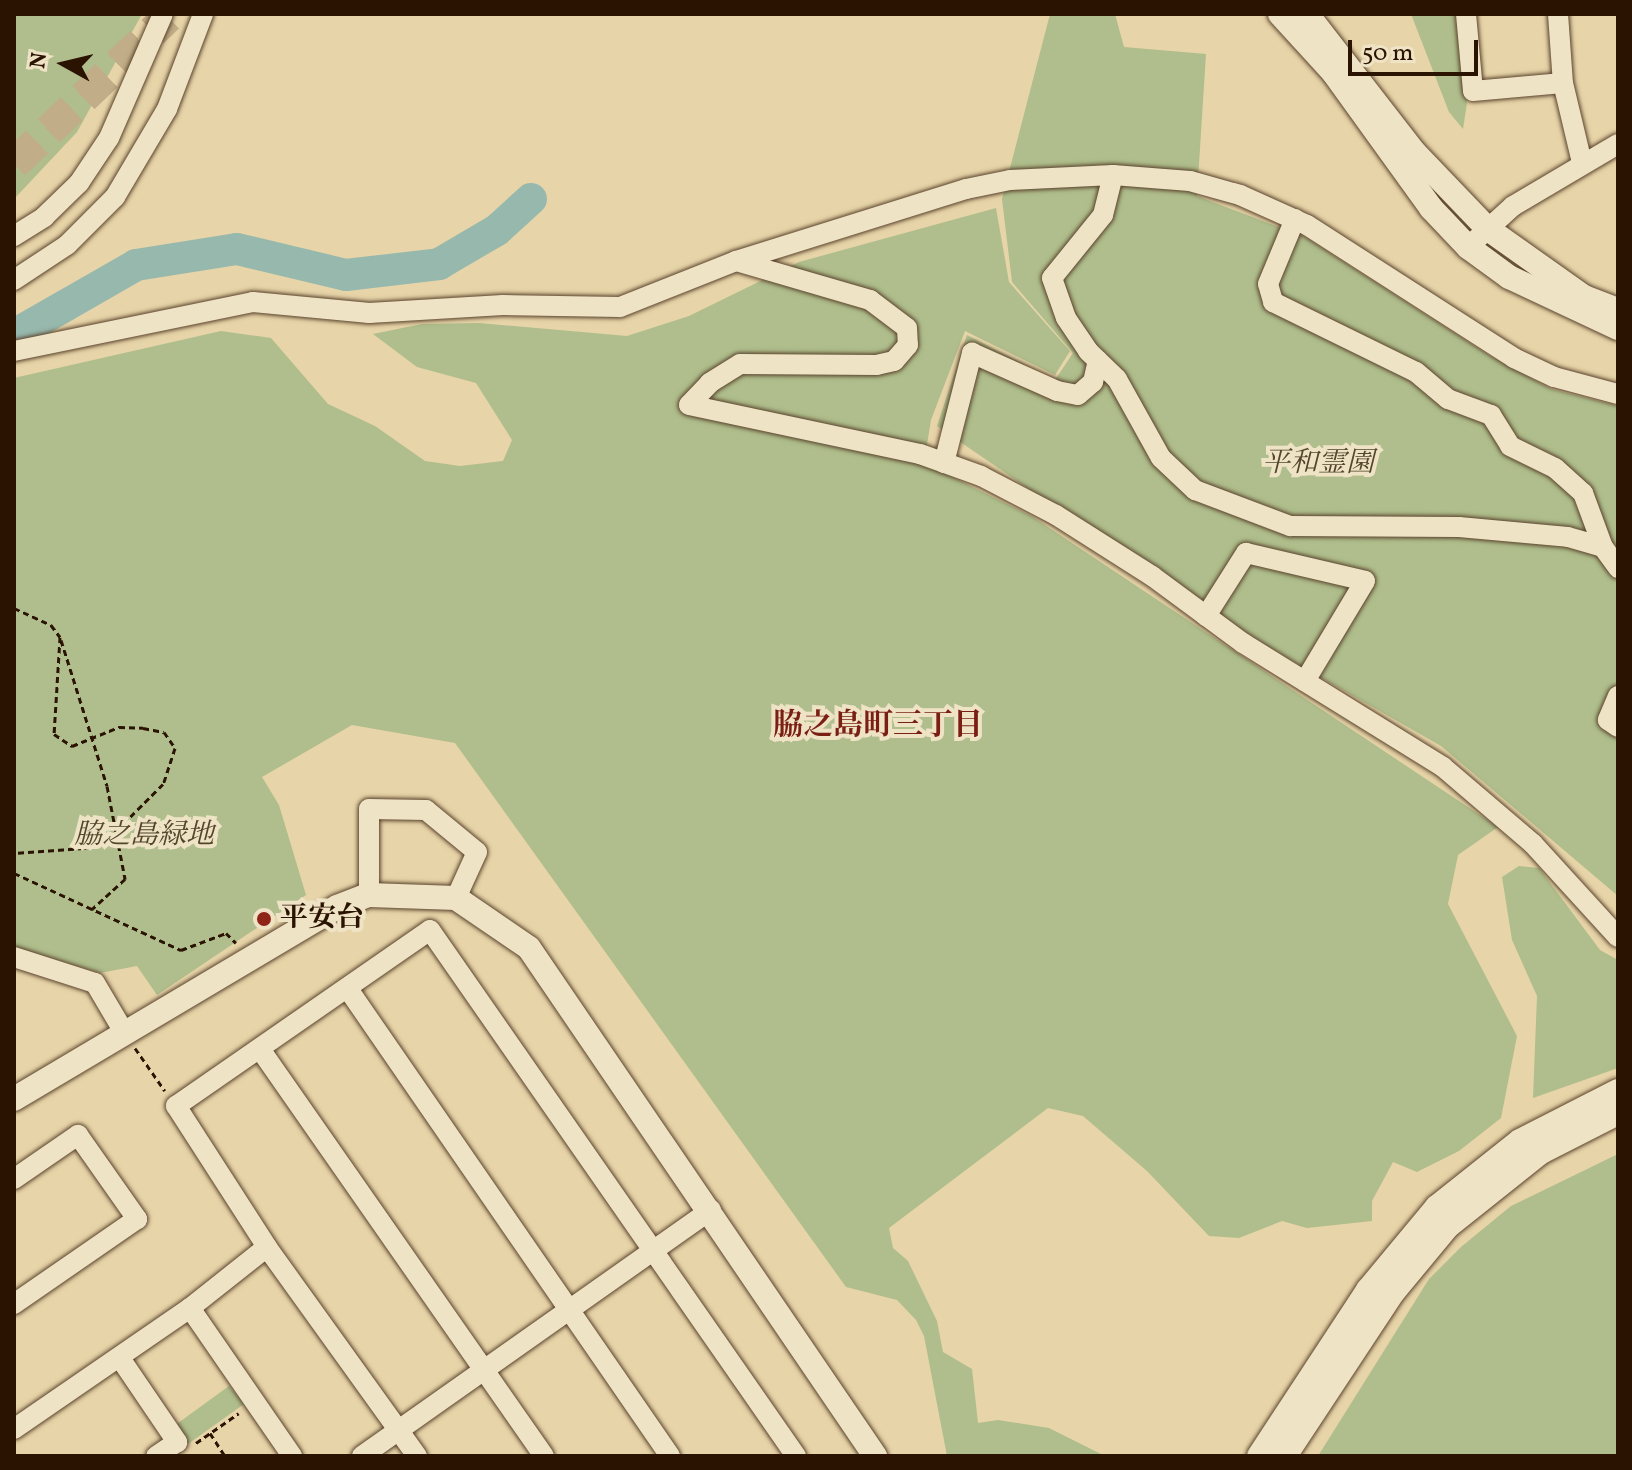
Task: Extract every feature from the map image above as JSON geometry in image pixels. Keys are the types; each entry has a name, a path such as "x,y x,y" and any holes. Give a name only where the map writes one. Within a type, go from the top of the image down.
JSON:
{"street":[{"path":"14,236 44,217 79,183 109,138 163,14"},
{"path":"14,280 67,245 115,197 167,109 203,14"},
{"path":"1280,14 1333,72 1431,208 1468,247 1532,290 1618,328"},
{"path":"1307,14 1415,153 1488,229 1584,297 1618,310"},
{"path":"1466,14 1473,91 1563,83"},
{"path":"1558,14 1563,83 1582,163"},
{"path":"1468,247 1513,206 1618,144"},
{"path":"1113,175 1103,215 1052,278 1066,318 1141,415 1161,458 1195,490 1241,510 1324,530 1459,527 1568,537 1603,547"},
{"path":"14,351 253,302 369,313 503,305 620,307 736,261 966,189 1010,180 1113,175 1190,181 1240,195 1295,219 1514,358 1554,377 1618,394"},
{"path":"1295,219 1268,284 1273,302 1416,372 1448,399 1491,415 1510,446 1555,468 1583,493 1603,547 1618,568"},
{"path":"736,261 870,300 907,328 908,345 894,361 877,365 740,364 710,383 689,405 944,463 981,476 1056,515 1305,681 1443,767 1533,844 1618,937"},
{"path":"944,463 972,353 1057,391 1078,395 1093,382 1098,361"},
{"path":"1206,616 1246,553 1365,581 1305,681"},
{"path":"1618,696 1608,720 1618,727"},
{"path":"369,895 369,809 426,810 477,852 456,898"},
{"path":"14,1099 337,907 369,895 456,898 529,948 711,1210 875,1456"},
{"path":"417,1456 267,1247 176,1106 430,930 796,1456"},
{"path":"14,957 95,983 124,1032"},
{"path":"348,989 566,1311 670,1456"},
{"path":"260,1049 544,1456"},
{"path":"1259,1456 1368,1290 1437,1207 1520,1141 1618,1091"},
{"path":"1285,1456 1394,1291 1448,1226 1541,1152 1618,1113"},
{"path":"14,1179 78,1135 137,1219 14,1304"},
{"path":"362,1456 711,1210"},
{"path":"14,1429 190,1308 267,1247"},
{"path":"190,1308 292,1456"},
{"path":"120,1358 177,1442 156,1456"}],"path":[{"path":"14,608 51,625 60,637 95,739 125,879 92,909"},
{"path":"14,853 84,848 113,834 163,784 175,748 164,732 143,728 119,727 72,746 54,734 60,637"},
{"path":"14,873 181,950 226,933 250,958"},
{"path":"124,1032 176,1106"},
{"path":"177,1442 183,1451 255,1402"},
{"path":"210,1433 225,1456"}],"green space":[{"path":"14,14 142,14 77,132 14,199"},
{"name":"平和霊園","path":"1050,14 1115,14 1124,47 1206,54 1197,196 1305,237 1490,356 1551,389 1618,406 1618,896 1441,746 1220,620 937,426 967,335 1055,380 1073,353 1012,282 1002,199"},
{"path":"1411,14 1460,14 1467,103 1463,129 1449,112"},
{"name":"脇之島緑地","path":"996,208 1009,282 1070,351 1055,375 965,331 931,420 924,463 1033,517 1498,827 1458,855 1448,904 1517,1036 1501,1118 1459,1151 1417,1172 1393,1162 1372,1201 1372,1221 1307,1228 1282,1221 1239,1238 1209,1236 1147,1171 1083,1116 1048,1108 889,1228 893,1248 908,1261 937,1321 943,1352 972,1369 978,1423 998,1420 1049,1428 1105,1456 947,1456 924,1336 916,1320 897,1300 846,1287 455,743 352,725 262,777 279,805 306,895 157,995 137,966 100,973 14,947 14,378 221,331 271,338 328,404 375,426 425,461 460,466 503,461 512,440 476,383 417,367 373,334 422,324 479,323 627,336 689,316 799,262"},
{"path":"1519,866 1539,868 1600,950 1618,960 1618,1068 1533,1098 1537,996 1512,940 1502,877"},
{"path":"1618,1154 1618,1456 1318,1456 1429,1279 1461,1247 1511,1206"},
{"path":"229,1386 244,1404 188,1444 174,1426"}],"waterway":[{"path":"14,335 136,265 237,249 346,275 439,264 497,230 531,199"}],"tunnel":[{"path":"14,164 168,17"}],"place":[{"name":"平安台","path":"264,919"}],"district":[{"name":"脇之島町三丁目","path":"878,726"}]}
